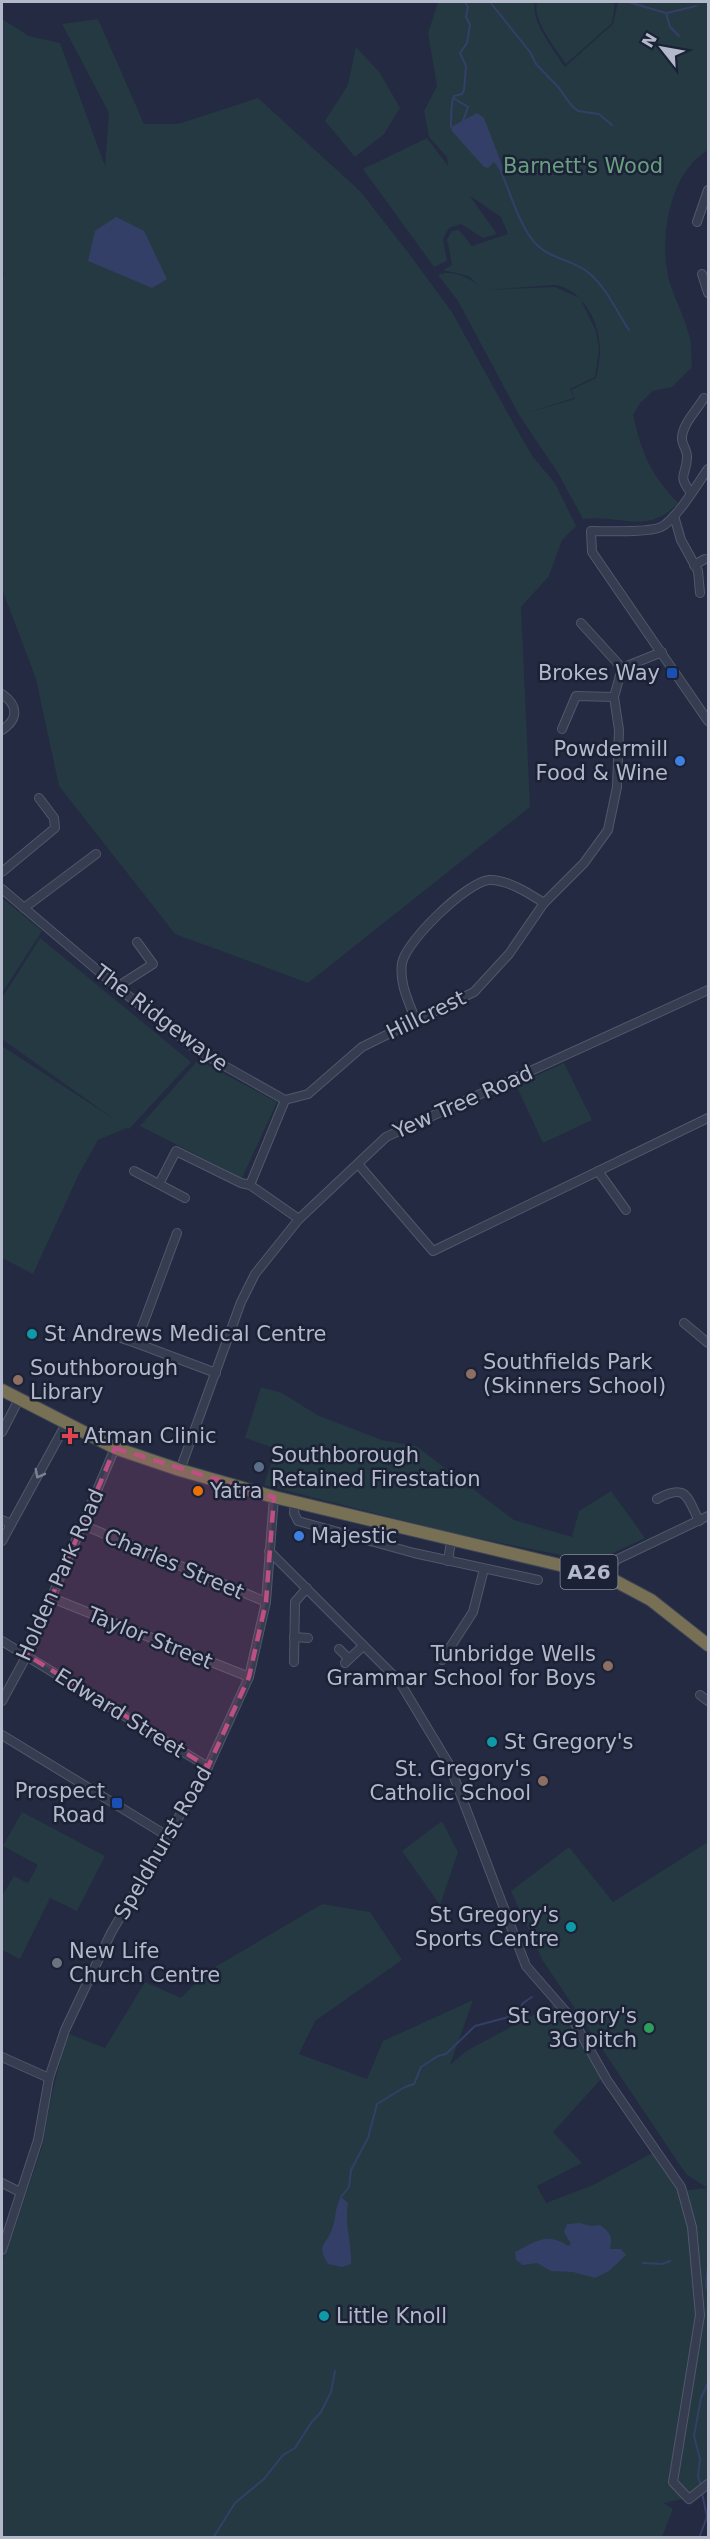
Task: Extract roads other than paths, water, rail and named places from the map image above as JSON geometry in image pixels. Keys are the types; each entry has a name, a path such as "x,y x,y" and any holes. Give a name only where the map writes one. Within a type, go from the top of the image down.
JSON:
{"highway":[{"name":"A26","path":"2,1390 115,1448 180,1470 274,1497 451,1541 606,1576 651,1600 708,1645"}],"street":[{"path":"698,222 708,190"},
{"path":"702,274 708,293"},
{"path":"691,493 682,482 688,457 682,440 684,428 704,398"},
{"path":"708,469 674,516 662,527 634,531 591,531 592,552 708,722"},
{"path":"674,516 681,540 698,571 700,593"},
{"path":"694,565 705,559"},
{"path":"581,623 622,668"},
{"path":"622,668 662,652"},
{"path":"416,1021 403,988 402,962 418,934 469,887 490,880 519,888 544,903 584,863 608,830 617,787 619,730 614,697 622,668"},
{"path":"2,694 13,704 15,711 15,717 9,726 2,730"},
{"path":"562,729 576,696 614,697"},
{"path":"2,872 55,828 54,818 39,798"},
{"path":"24,908 96,854"},
{"name":"The Ridgewaye","path":"2,889 117,987 200,1052 285,1100"},
{"name":"Hillcrest","path":"285,1100 308,1094 362,1047 474,992 509,954 544,903"},
{"path":"117,987 153,964 137,942"},
{"name":"Yew Tree Road","path":"180,1470 241,1302 255,1274 299,1219 386,1137 708,990"},
{"path":"250,1185 285,1100"},
{"path":"358,1164 433,1251 708,1118"},
{"path":"159,1184 176,1151 241,1183 250,1185 299,1219"},
{"path":"134,1171 185,1198"},
{"path":"598,1171 626,1210"},
{"path":"136,1343 177,1233"},
{"path":"684,1323 708,1343"},
{"path":"112,1335 216,1373"},
{"path":"2,1432 19,1399"},
{"path":"2,1540 66,1424"},
{"name":"Holden Park Road","path":"2,1701 27,1655 115,1448"},
{"path":"657,1499 671,1491 678,1490 685,1494 699,1521"},
{"name":"Speldhurst Road","path":"2,2250 38,2140 49,2078 64,2030 111,1933 208,1767 249,1677 266,1602 274,1497"},
{"path":"296,1502 294,1513 298,1521 448,1561 538,1580"},
{"path":"606,1576 616,1560 708,1516"},
{"path":"2,1520 11,1524"},
{"name":"Charles Street","path":"83,1525 266,1602"},
{"path":"448,1561 451,1541"},
{"path":"269,1551 399,1681 449,1764 526,1966 573,2020 607,2080 681,2187 692,2227 700,2315 673,2482 689,2499 707,2485"},
{"path":"442,1660 472,1612 484,1569"},
{"path":"294,1662 295,1602 307,1588"},
{"name":"Taylor Street","path":"52,1599 249,1677"},
{"path":"294,1637 308,1638"},
{"name":"Edward Street","path":"2,1641 208,1767"},
{"path":"339,1649 347,1661 363,1646"},
{"path":"700,1695 708,1701"},
{"path":"2,1735 169,1837"},
{"path":"2,2057 49,2078"},
{"path":"2,2183 20,2192"}],"water":[{"path":"477,113 484,118 504,170 501,172 494,162 488,168 484,167 451,130 453,126"},
{"path":"116,217 144,231 167,279 152,288 88,261 95,231"},
{"path":"341,2197 348,2203 347,2218 351,2256 351,2264 342,2267 328,2264 322,2248 330,2235"},
{"path":"580,2223 591,2226 600,2225 610,2235 610,2249 621,2249 626,2255 609,2271 595,2278 573,2272 551,2271 537,2263 523,2265 516,2260 515,2252 541,2240 554,2239 568,2246 571,2244 564,2232 567,2224"}],"waterway":[{"path":"451,127 454,96 462,94 464,90 466,66 460,53 467,43 470,25 466,17 468,7 465,2"},
{"path":"490,2 530,52 536,64 559,88 571,105 578,111 599,114 612,125"},
{"path":"617,2 628,2 666,13 670,27 679,36"},
{"path":"667,13 696,6"},
{"path":"453,98 468,107 463,121"},
{"path":"501,172 521,221 531,238 543,250 589,273 606,292 629,330"},
{"path":"341,2197 349,2187 351,2170 368,2138 377,2104 414,2084 421,2067 438,2056 446,2054 475,2026 516,2015 523,2003 532,1997"},
{"path":"643,2263 662,2264 670,2261"},
{"path":"708,2266 706,2286 708,2291"},
{"path":"213,2538 235,2503 264,2479 283,2455 295,2448 321,2412 331,2392 335,2371"},
{"path":"701,2487 698,2476 700,2459 694,2436 701,2398 708,2383"},
{"path":"699,2538 707,2517 702,2493"}],"place":[{"name":"Brokes Way","path":"672,673"},
{"name":"Powdermill Food & Wine","path":"680,761"},
{"name":"St Andrews Medical Centre","path":"32,1334"},
{"name":"Southfields Park (Skinners School)","path":"471,1374"},
{"name":"Southborough Library","path":"18,1380"},
{"name":"Atman Clinic","path":"70,1436"},
{"name":"Southborough Retained Firestation","path":"259,1467"},
{"name":"Yatra","path":"198,1491"},
{"name":"Majestic","path":"299,1536"},
{"name":"Tunbridge Wells Grammar School for Boys","path":"608,1666"},
{"name":"St Gregory's","path":"492,1742"},
{"name":"St. Gregory's Catholic School","path":"543,1781"},
{"name":"Prospect Road","path":"117,1803"},
{"name":"St Gregory's Sports Centre","path":"571,1927"},
{"name":"New Life Church Centre","path":"57,1963"},
{"name":"St Gregory's 3G pitch","path":"649,2028"},
{"name":"Little Knoll","path":"324,2316"}],"park label":[{"name":"Barnett's Wood","path":"583,166"}]}
